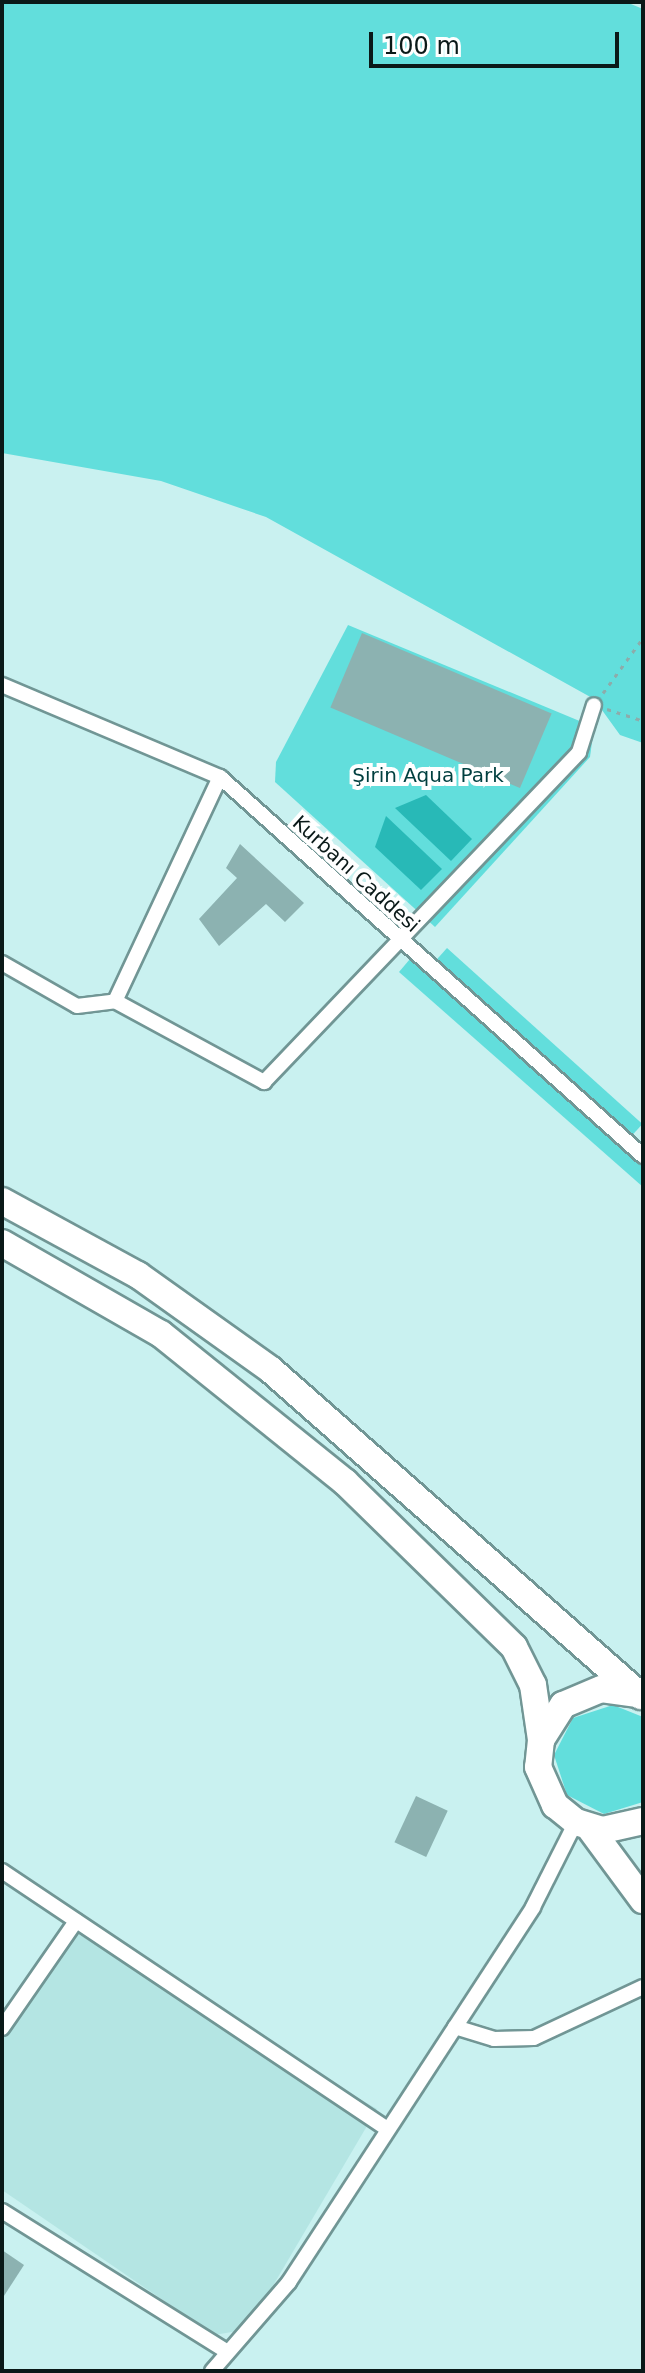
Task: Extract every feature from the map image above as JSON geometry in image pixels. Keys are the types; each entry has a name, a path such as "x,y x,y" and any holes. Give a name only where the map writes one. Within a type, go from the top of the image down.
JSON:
{"highway":[{"path":"2,1201 138,1275 271,1370 642,1697"},
{"path":"2,1243 161,1334 345,1482 514,1647 533,1685 541,1740 541,1781 583,1825 643,1900"},
{"path":"541,1740 574,1697 601,1689 642,1697"},
{"path":"583,1825 643,1821"}],"street":[{"name":"Kurbanı Caddesi","path":"2,685 220,777 643,1156"},
{"path":"2,963 77,1006 115,1001 264,1082 579,752 594,705"},
{"path":"115,1001 220,777"},
{"path":"212,2371 289,2282 583,1825"},
{"path":"2,1871 387,2129"},
{"path":"2,2028 76,1921"},
{"path":"455,2027 494,2039 534,2038 643,1987"},
{"path":"2,2211 228,2352"}],"path":[{"path":"643,638 594,705 643,721"}],"shaded area":[{"path":"426,795 472,839 451,861 395,808"},
{"path":"386,816 442,869 421,890 375,847"},
{"path":"73,1931 377,2109 251,2323 238,2331 214,2335 2,2190 2,2030"}],"green space":[{"path":"2,2 626,2 643,9 643,743 620,735 594,699 266,517 161,481 2,453"},
{"name":"Şirin Aqua Park","path":"348,625 594,727 590,757 435,927 275,782 276,762"},
{"path":"447,948 642,1124 632,1136 436,960"},
{"path":"410,959 643,1167 643,1187 399,972"},
{"path":"613,1705 643,1717 643,1802 604,1814 567,1795 554,1755 573,1718"}],"building":[{"path":"362,633 552,713 520,788 330,708"},
{"path":"240,844 304,903 285,922 266,904 219,946 199,919 237,878 226,868"},
{"path":"416,1796 448,1811 426,1857 394,1842"},
{"path":"2,2250 24,2265 2,2299"}]}
